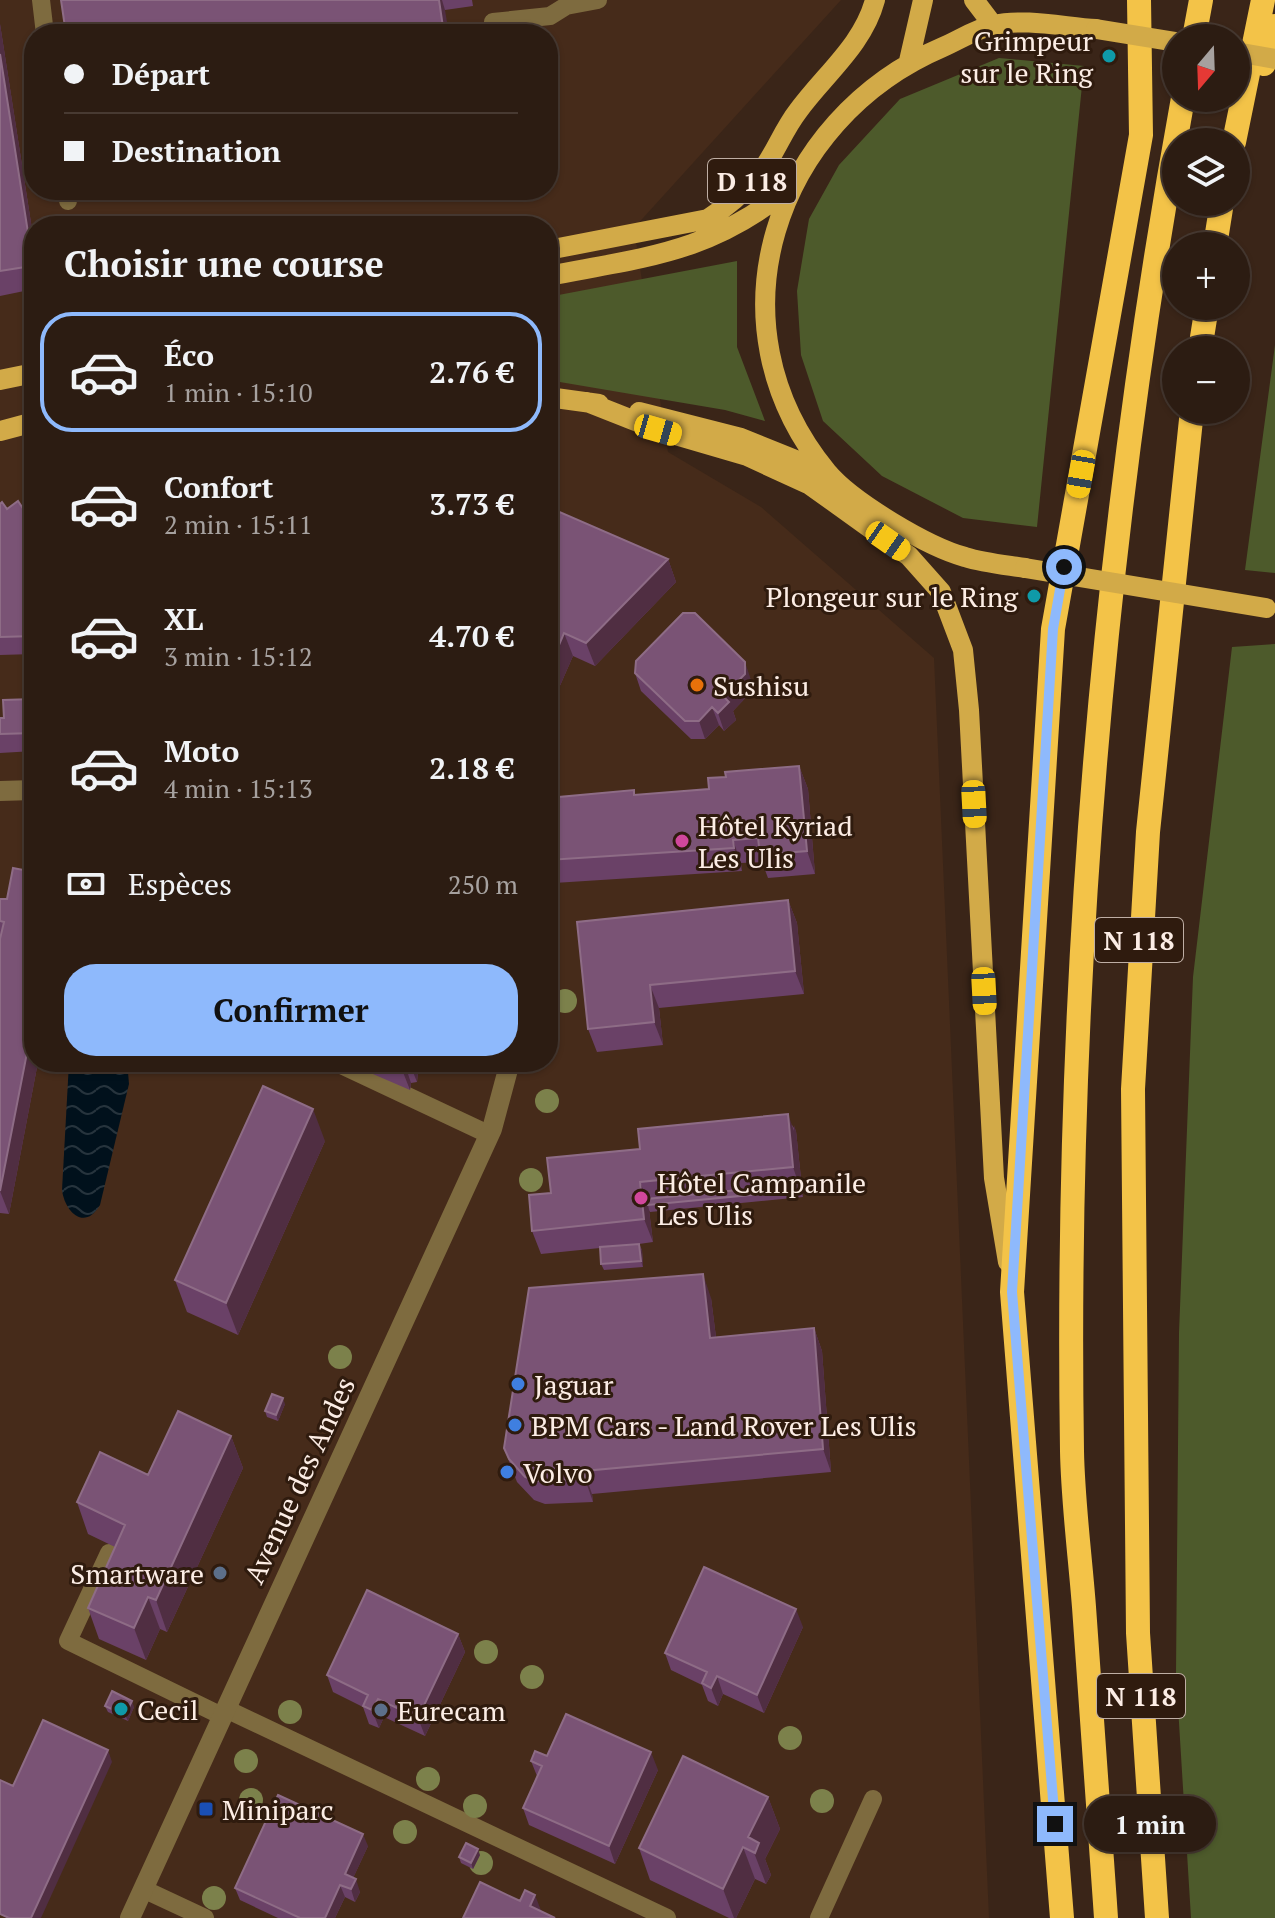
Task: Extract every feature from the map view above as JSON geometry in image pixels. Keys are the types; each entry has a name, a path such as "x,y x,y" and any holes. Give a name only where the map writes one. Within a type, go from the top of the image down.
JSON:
{"highway":[{"path":"1062,1918 1012,1292 1053,629 1141,135 1139,0"},
{"path":"1197,24 1201,0"},
{"path":"1237,128 1263,0"},
{"path":"1245,128 1275,26"},
{"name":"N 118","path":"1106,1918 1072,1454 1077,1072 1089,830 1122,494 1143,340 1181,112"},
{"name":"N 118","path":"1157,1918 1138,1633 1133,1089 1148,832 1191,424"}],"main road":[{"name":"D 118","path":"558,248 708,219 730,204 762,170 797,111 846,54 870,19 875,0"},
{"path":"909,61 923,0"},
{"path":"974,0 993,25"},
{"path":"828,473 794,422 775,376 765,327 768,270 792,186 814,147 841,114 909,61 993,25 1096,29 1162,40"},
{"path":"1250,55 1275,59"},
{"name":"D 118","path":"558,274 685,249 734,228 763,210 792,186"},
{"path":"0,380 24,375"},
{"path":"558,398 677,420 741,438 828,473 881,514 936,546 966,558 1270,608"},
{"path":"587,402 658,430 747,456 810,485 909,556 941,592 963,650 994,1178 1012,1292"},
{"path":"0,431 24,425"}],"street":[{"path":"0,791 24,790"},
{"name":"Avenue des Andes","path":"130,1918 488,1134 507,1072"}],"lane":[{"path":"41,0 44,24"},
{"path":"493,22 550,16 566,3 598,0"},
{"path":"356,1072 488,1134"},
{"path":"109,1553 68,1641 667,1918"},
{"path":"819,1918 873,1799"},
{"path":"143,1889 205,1918"}],"shaded area":[{"path":"0,0 841,0 634,228 668,452 761,507 934,658 989,1918 0,1918"}],"green space":[{"path":"999,58 1084,66 1037,527 963,518 882,476 823,421 801,355 797,291 809,219 839,165 900,99"},
{"path":"737,261 737,347 765,421 725,410 558,382 558,295"},
{"path":"1275,345 1275,573 1245,570"},
{"path":"1275,644 1275,1918 1191,1918 1176,1674 1179,1333 1193,977 1232,647"}],"water":[{"path":"68,1072 128,1072 129,1084 100,1205 88,1217 76,1216 67,1206 62,1190"}],"building":[{"path":"61,0 439,0 443,24 65,24"},
{"path":"0,54 25,216 24,267 0,271"},
{"path":"18,501 22,507 24,505 24,636 0,637 0,504 2,502 7,509"},
{"path":"558,511 668,559 586,643 564,633 558,647"},
{"name":"Sushisu","path":"683,613 695,613 745,662 745,674 723,696 729,702 718,713 712,707 699,721 685,721 635,673 636,661"},
{"path":"24,699 24,733 0,734 0,718 4,718 3,700"},
{"name":"Hôtel Kyriad Les Ulis","path":"799,766 807,851 760,855 758,838 733,840 734,848 558,859 558,797 634,790 634,795 709,789 708,778 726,777 725,772"},
{"path":"13,868 24,870 24,1068 0,1191 0,939 4,922 0,921 0,899 7,899"},
{"path":"788,900 795,971 650,985 654,1022 588,1029 577,922"},
{"path":"263,1086 313,1109 226,1303 175,1280"},
{"path":"788,1114 793,1167 640,1182 644,1219 532,1231 529,1195 551,1193 547,1158 640,1149 638,1129"},
{"path":"800,1184 801,1190 648,1205 647,1199"},
{"path":"639,1244 641,1261 601,1264 600,1247"},
{"path":"703,1274 710,1338 814,1328 823,1449 584,1471 585,1479 537,1481 525,1477 509,1459 504,1448 529,1288"},
{"path":"272,1394 283,1398 276,1415 265,1411"},
{"path":"178,1411 231,1436 156,1600 148,1597 134,1628 88,1608 125,1525 77,1502 100,1452 148,1475"},
{"path":"704,1567 796,1609 757,1695 717,1676 711,1688 702,1683 707,1672 665,1653"},
{"path":"367,1590 458,1634 418,1718 378,1699 372,1710 363,1706 368,1695 327,1675"},
{"path":"112,1691 132,1701 125,1715 105,1706"},
{"path":"566,1714 651,1752 609,1846 523,1808 542,1766 531,1761 535,1751 547,1756"},
{"path":"43,1720 108,1750 31,1918 9,1918 0,1914 0,1780 13,1786"},
{"path":"683,1756 768,1797 748,1837 759,1843 755,1853 743,1847 723,1889 639,1848"},
{"path":"278,1795 363,1834 345,1874 356,1879 351,1889 340,1885 325,1918 300,1918 235,1888"},
{"path":"466,1843 478,1849 471,1863 459,1857"},
{"path":"480,1882 520,1901 525,1890 535,1895 530,1906 555,1918 463,1918"}],"place":[{"name":"Grimpeur sur le Ring","path":"1109,56"},
{"name":"Plongeur sur le Ring","path":"1034,596"},
{"name":"Sushisu","path":"697,685"},
{"name":"Hôtel Kyriad Les Ulis","path":"682,841"},
{"name":"Hôtel Campanile Les Ulis","path":"641,1198"},
{"name":"Jaguar","path":"518,1384"},
{"name":"BPM Cars - Land Rover Les Ulis","path":"515,1425"},
{"name":"Volvo","path":"507,1472"},
{"name":"Smartware","path":"220,1573"},
{"name":"Cecil","path":"121,1709"},
{"name":"Eurecam","path":"381,1710"},
{"name":"Miniparc","path":"206,1809"}],"route":[{"path":"1055,1824 1012,1292 1053,629 1064,567"}]}
